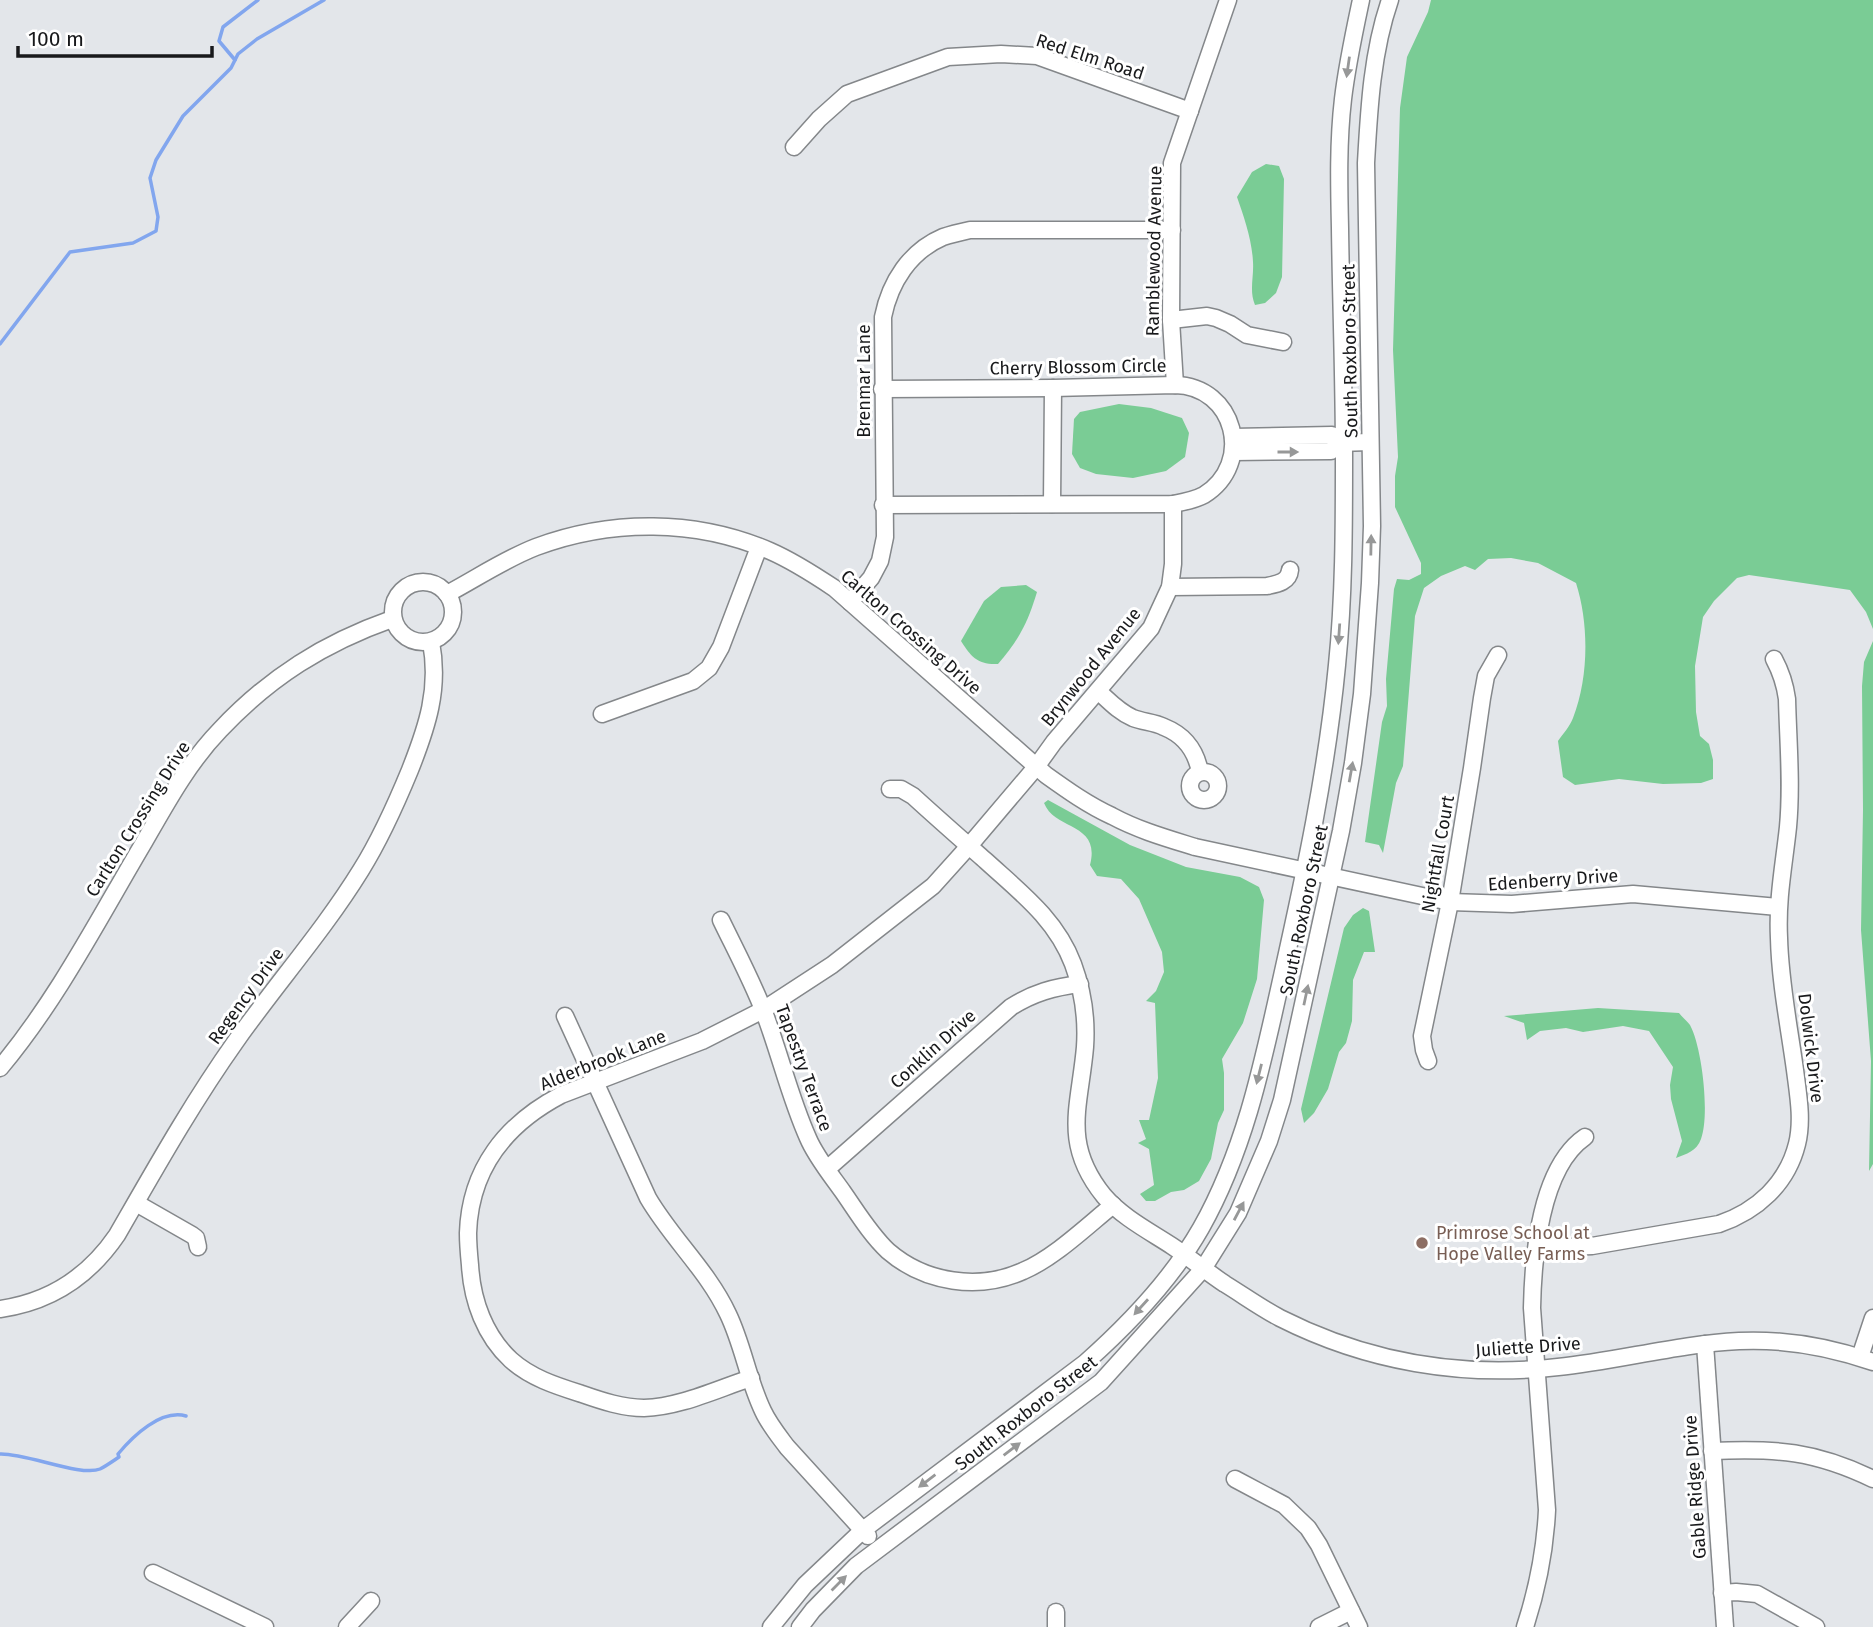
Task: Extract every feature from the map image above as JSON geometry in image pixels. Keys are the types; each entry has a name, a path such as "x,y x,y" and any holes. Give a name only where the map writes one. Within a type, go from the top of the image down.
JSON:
{"street":[{"name":"Ramblewood Avenue","path":"1175,385 1171,320 1172,163 1228,0"},
{"name":"South Roxboro Street","path":"771,1627 806,1585 863,1530 1085,1363 1111,1339 1147,1301 1184,1254 1202,1226 1238,1147 1269,1034 1305,870 1323,771 1337,666 1343,576 1339,150 1350,50 1361,0"},
{"name":"South Roxboro Street","path":"800,1627 856,1566 1101,1382 1203,1269 1238,1213 1269,1141 1285,1086 1332,876 1353,763 1366,654 1371,560 1366,163 1376,56 1390,0"},
{"name":"Red Elm Road","path":"794,147 819,119 847,94 948,57 1001,54 1037,56 1190,111"},
{"name":"Brenmar Lane","path":"850,602 871,578 880,561 885,537 882,330 886,303 893,285 911,259 945,236 970,230 1172,230"},
{"path":"1171,320 1216,317 1247,335 1283,342"},
{"name":"Cherry Blossom Circle","path":"883,389 1189,386 1217,402 1228,418 1233,444"},
{"path":"1052,503 1053,388"},
{"path":"883,505 1173,504 1196,499 1216,485 1231,462 1233,444 1331,452 1341,443 1370,442"},
{"name":"Brynwood Avenue","path":"1036,767 1151,628 1170,587 1173,564 1173,504"},
{"name":"Carlton Crossing Drive","path":"447,594 506,560 535,547 591,531 656,526 688,528 759,547 805,569 834,588 1036,767 1084,801 1155,835 1332,876"},
{"path":"602,714 692,681 709,668 721,647 759,547"},
{"path":"1170,587 1267,586 1281,583 1288,577 1290,570"},
{"path":"420,582 439,587 447,594 452,603 452,622 440,638 421,643 402,636 392,618 395,598 401,590 420,582"},
{"name":"Carlton Crossing Drive","path":"0,1068 37,1020 68,973 173,793 197,757 219,731 246,703 296,664 335,642 392,618"},
{"name":"Regency Drive","path":"0,1309 31,1302 62,1288 85,1272 107,1249 205,1086 361,869 407,778 425,730 434,677 431,642"},
{"name":"Nightfall Court","path":"1428,1061 1423,1050 1422,1036 1450,902 1486,676 1499,655"},
{"name":"Dolwick Drive","path":"1537,1243 1569,1247 1592,1245 1735,1219 1772,1192 1784,1175 1797,1146 1800,1110 1781,969 1778,907 1790,794 1787,699 1786,686 1774,659"},
{"path":"1098,691 1121,711 1134,718 1164,726 1178,734 1194,753 1200,772"},
{"name":"Alderbrook Lane","path":"751,1378 678,1402 658,1407 635,1408 556,1386 532,1376 513,1362 491,1336 478,1311 471,1280 468,1234 474,1196 483,1170 501,1142 521,1121 550,1101 702,1041 763,1010 832,965 905,909 947,872 1036,767"},
{"name":"Juliette Drive","path":"890,789 907,791 1037,907 1066,949 1080,984 1086,1024 1076,1130 1080,1151 1097,1186 1114,1205 1203,1269 1280,1318 1324,1338 1381,1357 1444,1368 1482,1371 1557,1367 1738,1341 1776,1341 1867,1359"},
{"name":"Edenberry Drive","path":"1332,876 1450,902 1512,904 1633,894 1778,907"},
{"name":"Tapestry Terrace","path":"721,920 763,1010 808,1140 872,1234 887,1250 918,1270 943,1279 965,1282 1005,1278 1024,1271 1051,1255 1114,1205"},
{"name":"Conklin Drive","path":"827,1169 1011,1007 1041,991 1080,984"},
{"path":"565,1016 648,1198 707,1279 728,1314 764,1413 775,1432 879,1549"},
{"path":"1525,1627 1541,1574 1546,1520 1532,1308 1537,1243 1543,1211 1553,1182 1569,1151 1585,1137"},
{"path":"136,1203 192,1235 196,1238 198,1247"},
{"path":"1867,1359 1873,1318"},
{"name":"Gable Ridge Drive","path":"1705,1344 1725,1627"},
{"path":"1712,1451 1793,1452 1829,1461 1873,1479"},
{"path":"1235,1479 1284,1505 1308,1528 1359,1627"},
{"path":"153,1573 265,1627"},
{"path":"1722,1594 1758,1594 1816,1627"},
{"path":"347,1627 371,1601"},
{"path":"1319,1627 1351,1611"}],"green space":[{"path":"1431,0 1873,0 1873,629 1866,612 1850,590 1749,575 1737,578 1714,601 1703,617 1695,666 1696,712 1700,736 1709,744 1713,760 1713,779 1701,783 1663,784 1619,779 1575,785 1563,777 1558,741 1573,718 1584,668 1585,633 1576,583 1538,563 1511,558 1488,559 1475,570 1465,566 1441,576 1424,588 1415,616 1403,766 1396,783 1383,853 1379,845 1365,842 1382,722 1387,706 1386,679 1394,589 1397,579 1409,580 1421,574 1421,563 1395,507 1398,457 1393,350 1400,108 1407,57"},
{"path":"1266,164 1279,166 1284,179 1282,277 1276,293 1265,303 1255,305 1252,294 1251,245 1237,197 1252,172"},
{"path":"1119,404 1151,408 1182,418 1189,433 1185,457 1166,471 1133,478 1096,474 1080,468 1072,454 1074,419 1080,412"},
{"path":"1026,585 1037,592 1026,622 1012,647 998,664 976,659 961,641 984,601 1001,587"},
{"path":"1873,641 1873,1164 1869,1171 1871,1061 1861,930 1862,686 1864,662"},
{"path":"1048,800 1130,845 1186,867 1240,877 1259,887 1264,900 1257,979 1243,1023 1222,1059 1224,1110 1218,1123 1211,1159 1199,1181 1155,1201 1146,1201 1140,1194 1154,1185 1149,1149 1138,1143 1146,1139 1139,1120 1149,1120 1158,1078 1155,1003 1146,1001 1156,991 1164,972 1162,952 1139,899 1121,879 1097,876 1090,865 1092,851 1089,841 1050,812 1044,803"},
{"path":"1363,908 1369,911 1375,952 1364,952 1353,980 1352,1021 1346,1043 1339,1052 1328,1089 1314,1113 1304,1123 1301,1109 1344,928 1353,915"},
{"path":"1598,1008 1679,1013 1690,1025 1698,1049 1705,1098 1704,1128 1701,1139 1691,1151 1676,1158 1682,1141 1671,1099 1673,1067 1649,1031 1623,1026 1583,1032 1566,1028 1540,1031 1527,1040 1524,1023 1504,1016"}],"waterway":[{"path":"235,60 219,41 223,27 258,0"},
{"path":"0,344 70,252 133,243 156,231 158,217 150,178 156,160 183,116 231,68 238,54 257,39 324,0"},
{"path":"0,1454 91,1471 100,1469 119,1457 118,1454 124,1447 157,1420 167,1416 186,1416"}],"place":[{"name":"Primrose School at Hope Valley Farms","path":"1422,1243"}]}
